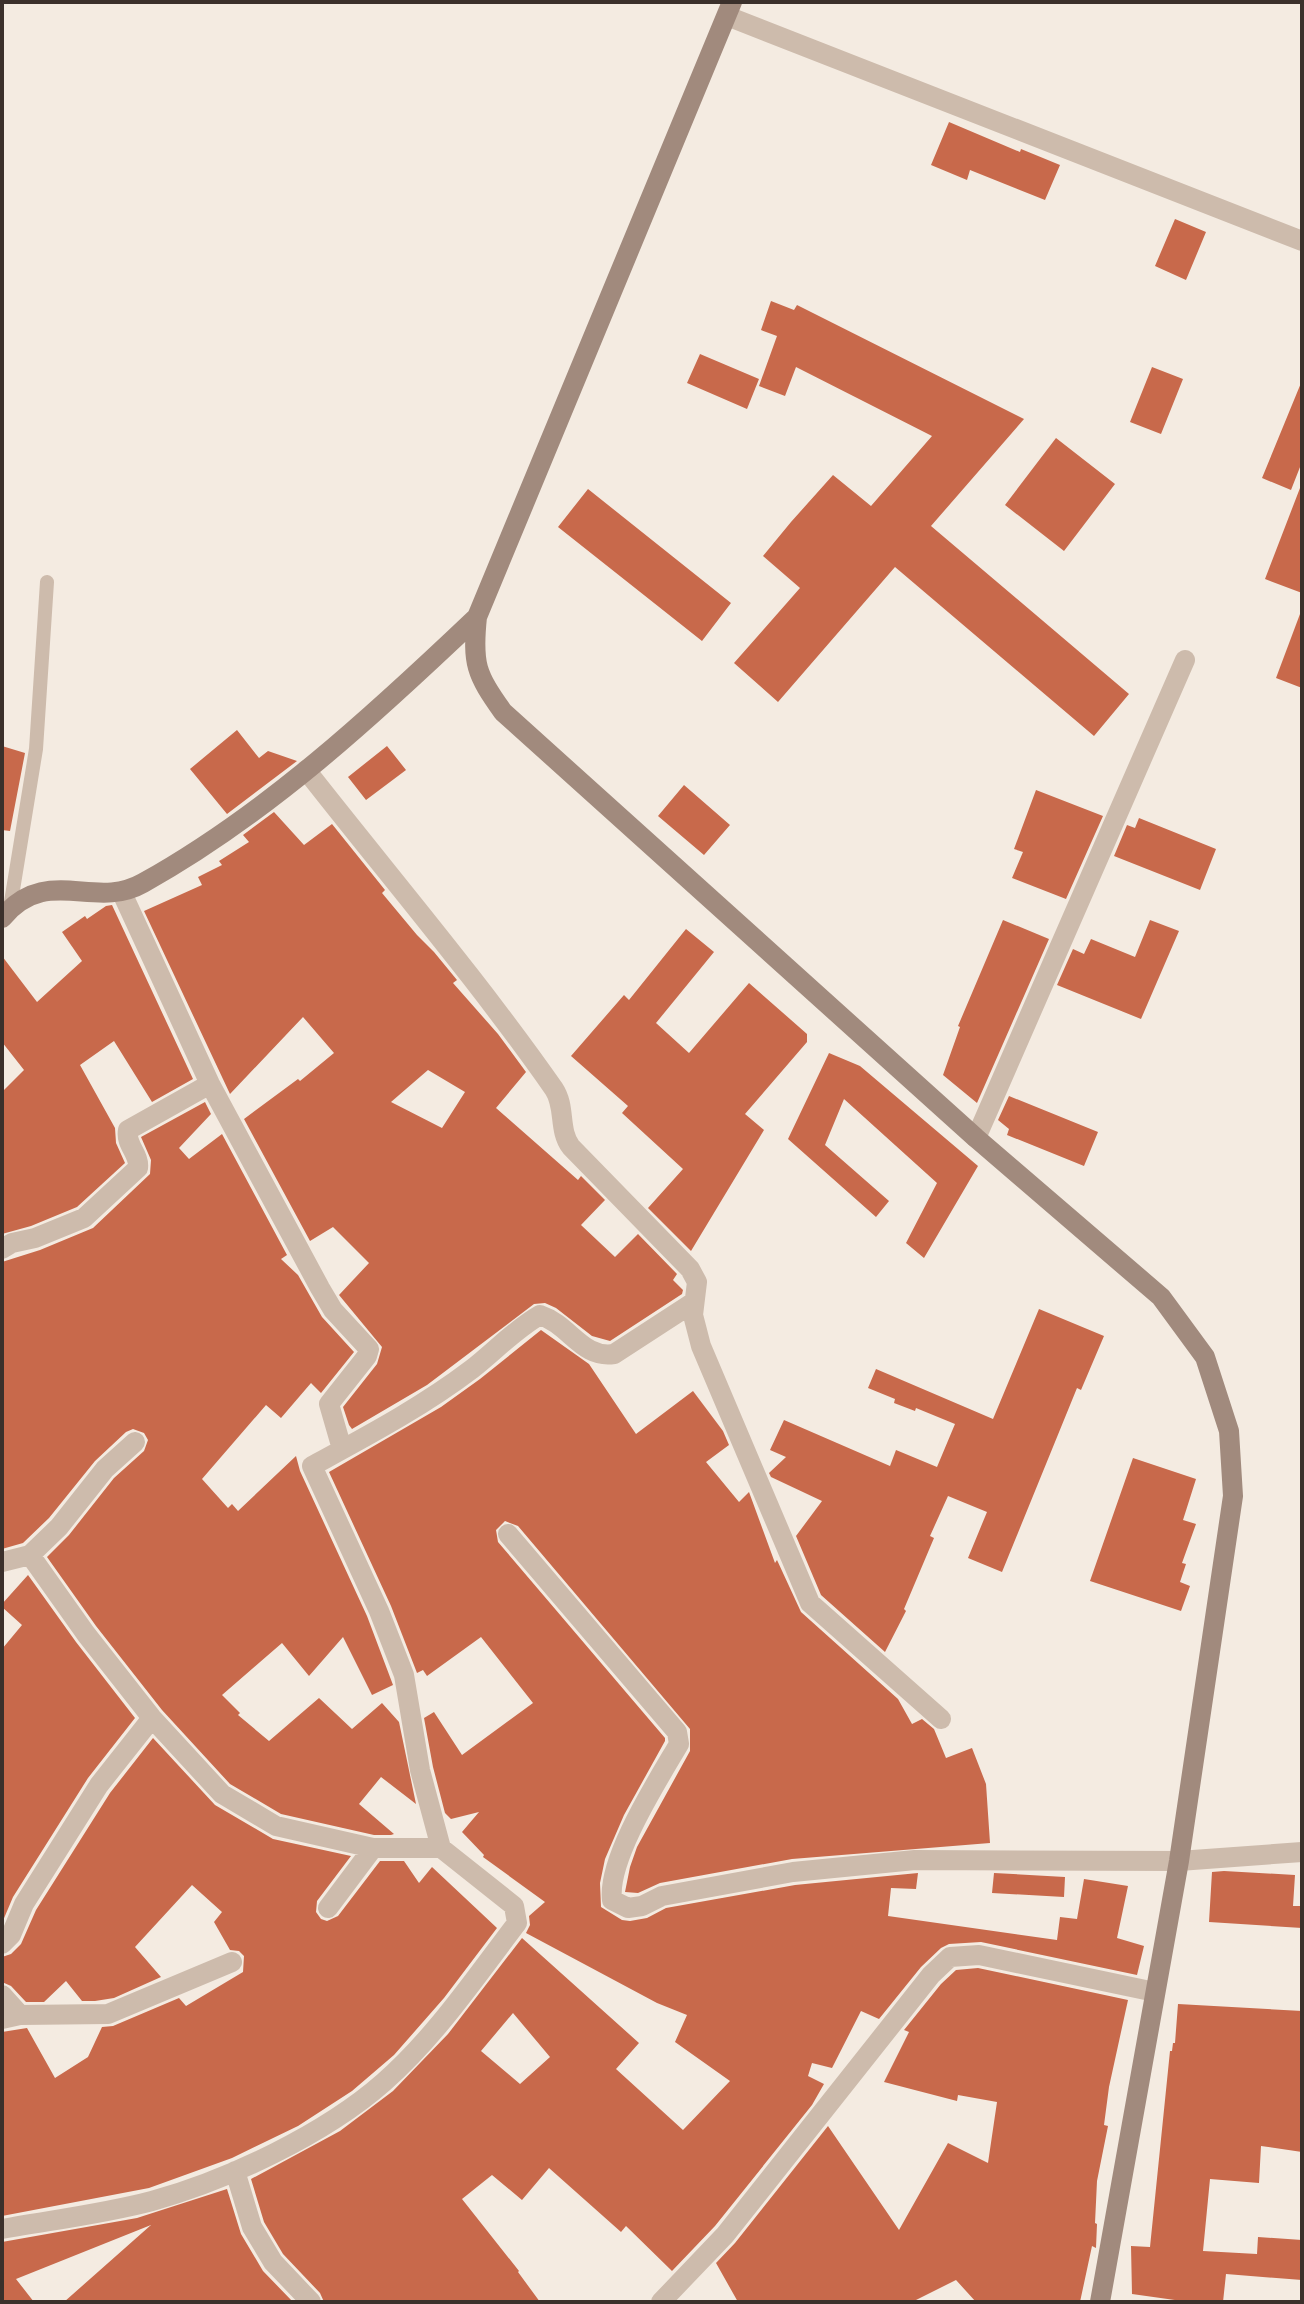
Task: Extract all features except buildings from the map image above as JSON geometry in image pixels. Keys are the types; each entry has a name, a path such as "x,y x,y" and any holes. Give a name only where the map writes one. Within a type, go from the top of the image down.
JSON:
{"street":[{"path":"1100,2302 1179,1861 1233,1496 1229,1431 1205,1357 1161,1297 976,1138 503,712 482,681 473,652 477,617 730,9 1302,241"},
{"path":"6,913 28,896 51,890 122,893 142,884 212,840 306,770 477,617"},
{"path":"976,1138 1185,660"},
{"path":"306,770 559,1096 566,1139 571,1147 690,1269 697,1282 694,1324 701,1346 810,1603 941,1719"},
{"path":"122,893 210,1084 333,1310 369,1349 367,1356 329,1404 342,1449"},
{"path":"2,1249 84,1218 138,1168 139,1162 127,1136 128,1130 210,1084"},
{"path":"2,2229 150,2201 211,2183 330,2123 383,2083 410,2057 450,2011 517,1923 514,1906 441,1848 420,1770 404,1675 379,1611 312,1466 372,1435 473,1368 516,1329 540,1315 555,1320 592,1353 602,1356 614,1354 694,1302"},
{"path":"2,1562 30,1555 59,1527 105,1469 135,1442"},
{"path":"508,1534 678,1737 679,1744 636,1817 610,1886 612,1900 628,1908 642,1906 662,1896 793,1872 915,1860 1179,1861 1302,1852"},
{"path":"30,1555 152,1718 222,1794 276,1826 373,1848 441,1848"},
{"path":"2,1944 11,1935 24,1904 99,1785 152,1718"},
{"path":"328,1908 373,1848"},
{"path":"661,2302 725,2235 931,1975 950,1957 979,1955 1155,1992"},
{"path":"2,1995 11,2017 108,2014 232,1962"},
{"path":"235,2171 252,2227 273,2262 311,2302"}],"lane":[{"path":"6,913 36,749 47,582"}]}
